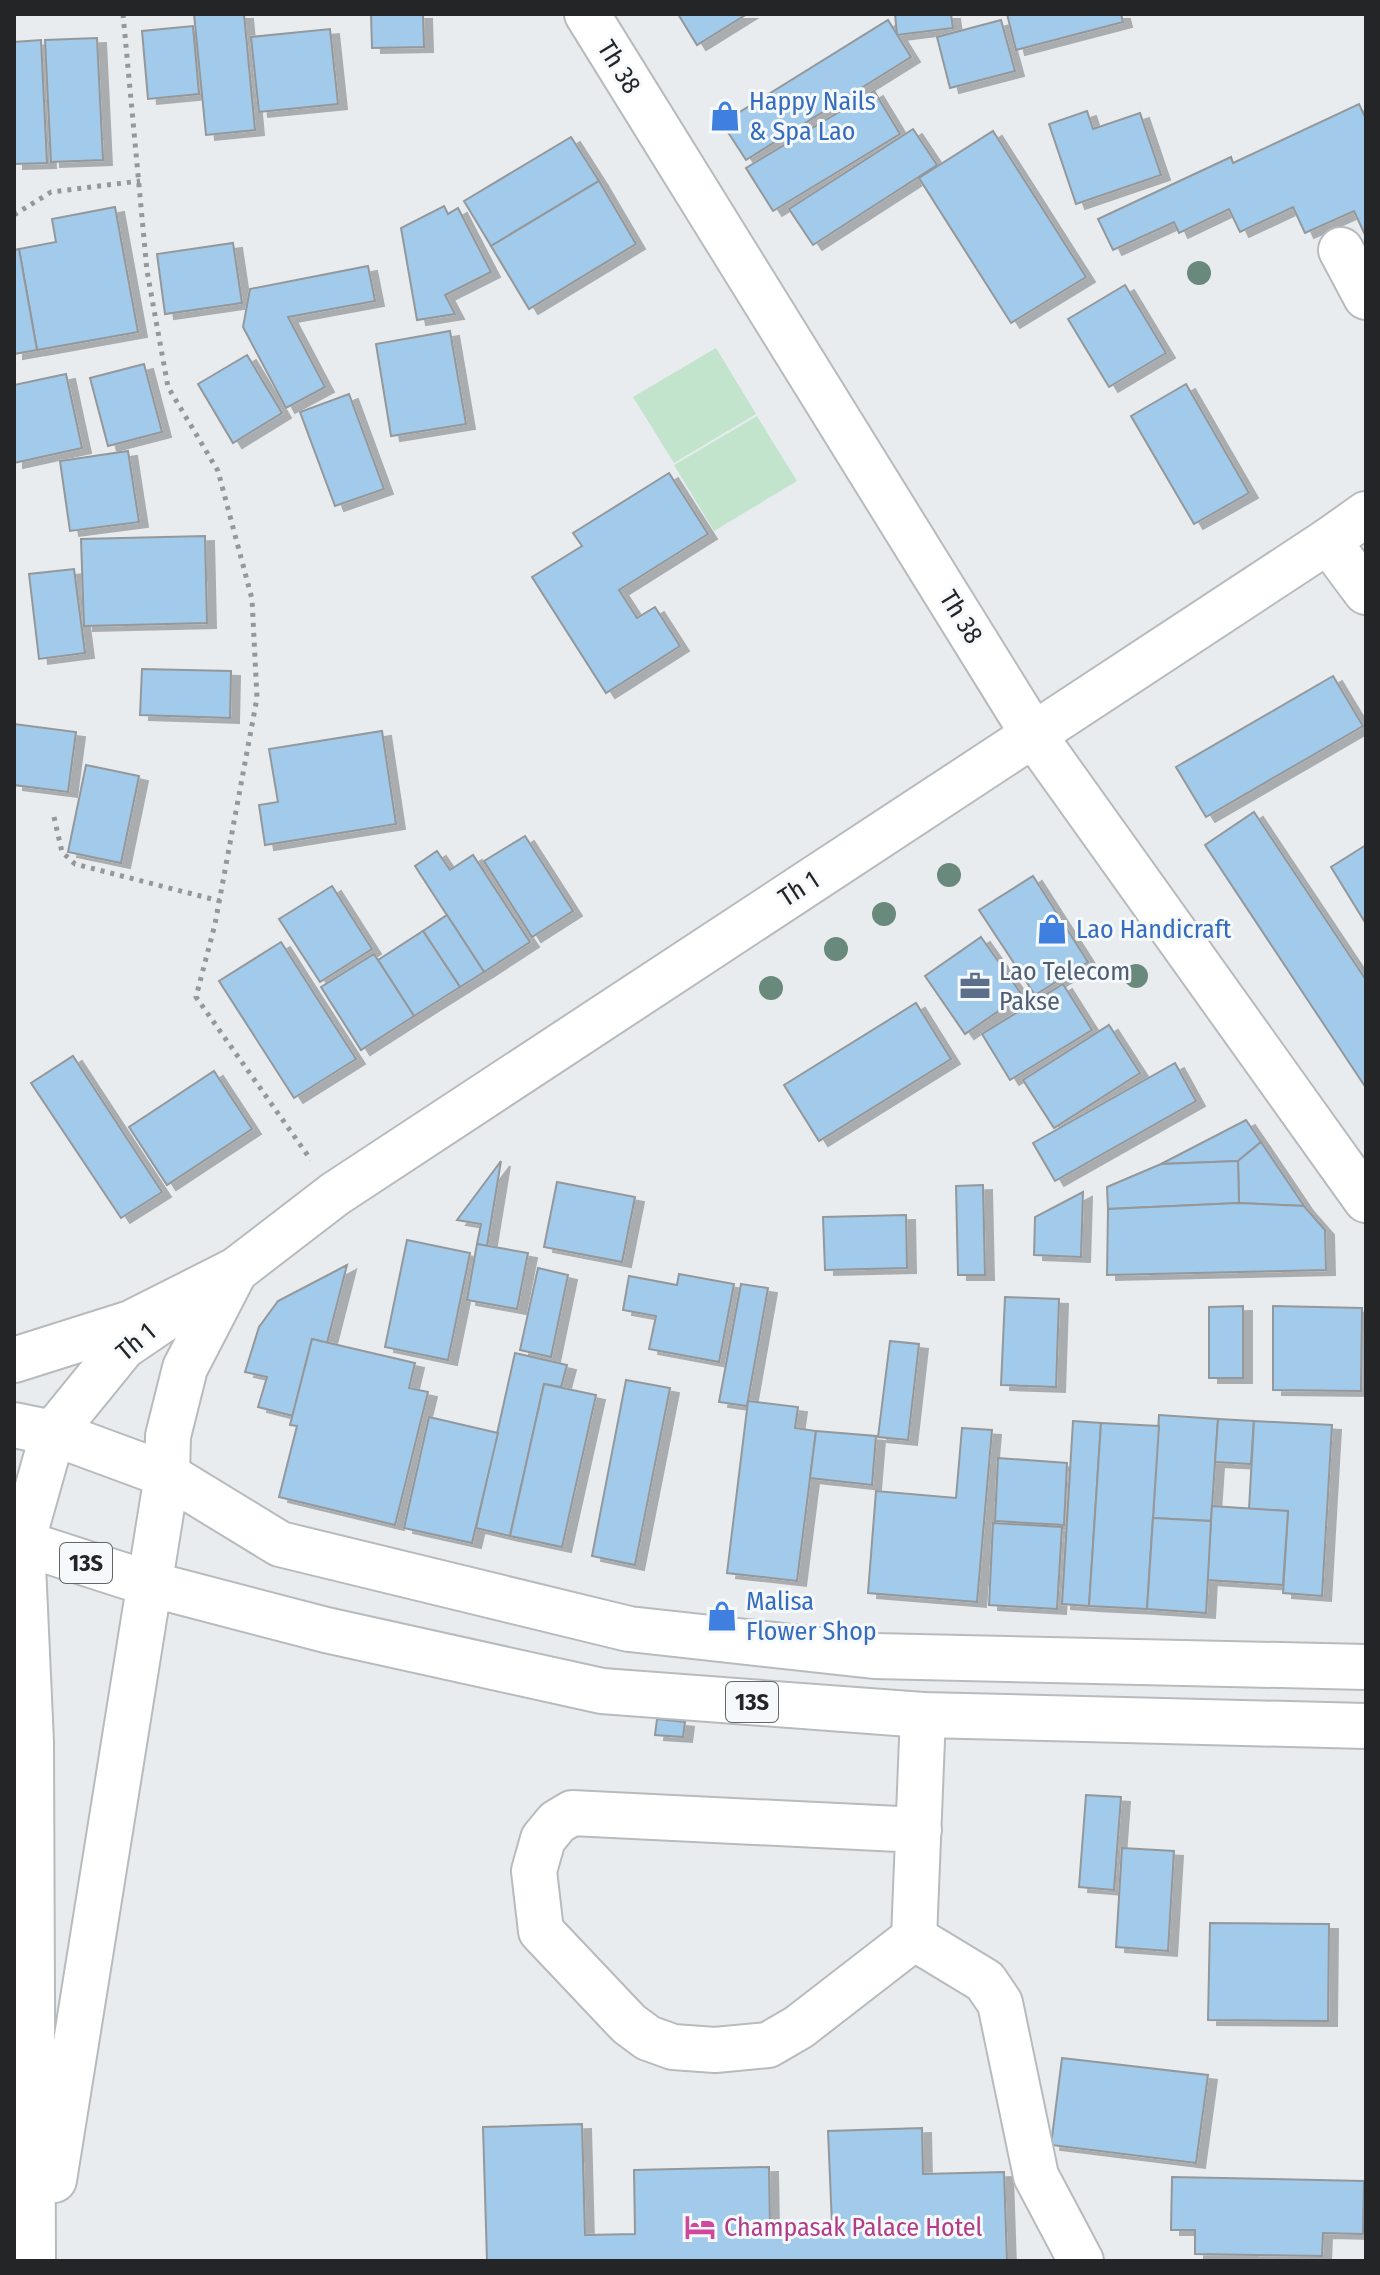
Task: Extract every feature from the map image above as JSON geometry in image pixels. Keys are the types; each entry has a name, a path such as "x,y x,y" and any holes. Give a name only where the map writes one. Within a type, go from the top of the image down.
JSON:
{"main road":[{"name":"Th 38","path":"587,14 1033,734 1366,1200"},
{"path":"1341,250 1366,297"},
{"name":"Th 1","path":"34,1429 123,1347 236,1270 335,1194 1366,514"},
{"path":"1328,541 1366,592"},
{"name":"Th 1","path":"41,2261 167,1475 168,1436 185,1368 236,1270"},
{"path":"14,1360 131,1323 236,1270"},
{"path":"33,2261 31,1742 18,1542 34,1429"},
{"name":"13S","path":"34,1429 167,1475 280,1544 629,1629 874,1656 1366,1667"},
{"name":"13S","path":"18,1542 150,1584 326,1630 602,1691 923,1715 1366,1726"},
{"path":"919,1830 572,1813 557,1822 543,1839 534,1871 541,1931 629,2024 648,2038 673,2047 715,2050 768,2045 799,2027 914,1938 919,1830 923,1715"},
{"path":"914,1938 985,1981 1000,2003 1036,2176 1081,2261"}],"path":[{"path":"123,14 147,271 168,387 218,471 252,599 257,698 220,901 196,997 335,1194"},
{"path":"14,215 51,192 140,181"},
{"path":"54,817 62,852 75,864 220,901"}],"green space":[{"path":"716,348 756,414 674,463 633,397"},
{"path":"757,416 797,481 714,531 674,465"}],"building":[{"path":"194,14 244,14 255,130 206,135"},
{"path":"371,14 423,14 424,47 372,48"},
{"path":"678,14 747,14 697,45"},
{"path":"895,14 951,14 953,28 897,35"},
{"path":"1007,14 1121,14 1123,22 1016,50"},
{"path":"888,20 911,57 746,160 722,123"},
{"path":"1001,20 1015,71 950,88 937,37"},
{"path":"193,26 199,94 148,99 142,31"},
{"path":"330,29 338,104 259,112 251,37"},
{"path":"97,38 103,160 51,162 45,40"},
{"path":"41,40 47,163 14,164 14,42"},
{"path":"874,91 900,134 773,211 746,168"},
{"path":"1359,104 1366,119 1366,237 1354,211 1305,233 1293,207 1240,232 1229,209 1179,233 1174,222 1113,250 1098,219 1231,157 1233,163"},
{"path":"1087,111 1093,129 1140,113 1161,175 1076,204 1049,124"},
{"path":"913,129 937,165 813,245 789,209"},
{"path":"993,131 1086,277 1011,323 919,178"},
{"path":"571,137 599,181 491,246 464,201"},
{"path":"599,181 636,244 529,309 491,246"},
{"path":"444,206 448,214 458,208 491,272 445,295 455,314 417,320 401,228"},
{"path":"115,207 138,332 37,350 19,249 56,242 52,219"},
{"path":"233,243 242,303 165,314 157,254"},
{"path":"19,249 37,350 14,354 14,250"},
{"path":"368,266 375,301 288,317 325,387 286,408 243,327 250,289"},
{"path":"1125,285 1166,353 1109,387 1068,319"},
{"path":"450,331 466,424 391,436 376,344"},
{"path":"247,355 282,413 233,443 198,384"},
{"path":"144,364 162,432 108,446 90,378"},
{"path":"66,374 82,448 14,463 14,385"},
{"path":"1186,384 1249,493 1194,524 1131,416"},
{"path":"349,394 384,489 335,506 300,412"},
{"path":"128,451 139,522 70,531 60,461"},
{"path":"669,473 708,534 619,590 637,618 655,607 680,646 606,693 532,577 582,546 573,533"},
{"path":"205,536 207,623 84,626 81,539"},
{"path":"74,569 85,653 39,659 29,574"},
{"path":"142,669 231,671 230,718 140,715"},
{"path":"1333,676 1363,726 1206,817 1176,767"},
{"path":"14,724 76,732 68,792 14,785"},
{"path":"382,731 396,824 265,845 259,805 278,802 269,749"},
{"path":"86,765 139,776 121,863 68,852"},
{"path":"1254,812 1366,980 1366,1088 1205,845"},
{"path":"525,836 573,911 532,937 484,861"},
{"path":"1366,845 1366,924 1331,867"},
{"path":"437,851 450,870 473,855 530,942 484,972 415,866"},
{"path":"1033,876 1088,962 1035,995 979,910"},
{"path":"332,886 372,949 320,982 279,919"},
{"path":"447,915 484,972 460,987 423,931"},
{"path":"423,931 460,987 414,1016 378,960"},
{"path":"981,937 1022,995 965,1034 925,976"},
{"path":"281,942 356,1059 294,1098 219,981"},
{"path":"374,954 414,1016 361,1050 321,987"},
{"path":"1063,984 1092,1030 1010,1080 982,1034"},
{"path":"916,1003 951,1059 819,1141 784,1085"},
{"path":"1109,1025 1140,1073 1054,1128 1023,1080"},
{"path":"73,1056 162,1192 121,1218 31,1083"},
{"path":"1175,1063 1196,1101 1055,1181 1033,1143"},
{"path":"214,1071 252,1129 167,1185 129,1127"},
{"path":"1246,1120 1261,1142 1238,1161 1161,1164"},
{"path":"1261,1142 1304,1206 1239,1203 1238,1161"},
{"path":"501,1161 487,1246 477,1244 481,1224 457,1220"},
{"path":"1238,1161 1239,1203 1108,1209 1107,1187 1161,1164"},
{"path":"557,1182 635,1197 622,1262 544,1247"},
{"path":"983,1185 985,1275 958,1275 956,1186"},
{"path":"1083,1192 1081,1257 1034,1255 1035,1217"},
{"path":"1239,1203 1304,1206 1325,1230 1326,1270 1107,1275 1108,1209"},
{"path":"906,1215 907,1268 825,1270 823,1217"},
{"path":"407,1240 470,1253 448,1360 385,1347"},
{"path":"477,1244 528,1253 517,1309 467,1300"},
{"path":"347,1265 327,1343 312,1339 293,1416 258,1407 267,1377 245,1372 259,1327 278,1301"},
{"path":"538,1268 568,1275 551,1357 520,1350"},
{"path":"679,1274 734,1284 719,1362 649,1349 656,1316 623,1310 629,1276 677,1285"},
{"path":"741,1284 768,1288 747,1406 719,1402"},
{"path":"1005,1297 1059,1299 1056,1387 1001,1385"},
{"path":"1243,1306 1243,1378 1209,1378 1209,1307"},
{"path":"1273,1306 1362,1308 1361,1391 1273,1390"},
{"path":"312,1339 415,1363 409,1388 428,1392 395,1525 279,1497 297,1426 290,1425"},
{"path":"890,1341 919,1344 908,1440 878,1437"},
{"path":"515,1353 567,1365 561,1387 544,1384 510,1536 476,1528"},
{"path":"626,1380 670,1388 635,1565 592,1556"},
{"path":"544,1384 596,1395 562,1547 510,1536"},
{"path":"748,1401 798,1407 795,1428 816,1431 797,1581 727,1573"},
{"path":"1159,1415 1218,1419 1211,1521 1153,1518"},
{"path":"429,1417 498,1433 472,1543 404,1528"},
{"path":"1218,1419 1254,1421 1251,1464 1215,1462"},
{"path":"1073,1421 1101,1423 1089,1606 1062,1604"},
{"path":"1254,1421 1332,1425 1322,1596 1283,1593 1288,1511 1249,1509"},
{"path":"1101,1423 1159,1426 1147,1609 1089,1606"},
{"path":"962,1428 992,1430 977,1602 868,1593 876,1491 956,1498"},
{"path":"816,1431 876,1436 872,1485 810,1478"},
{"path":"998,1458 1067,1463 1064,1525 995,1521"},
{"path":"1212,1506 1288,1511 1283,1585 1207,1580"},
{"path":"1153,1518 1211,1521 1206,1613 1147,1609"},
{"path":"993,1523 1062,1527 1057,1609 989,1605"},
{"path":"657,1719 685,1722 683,1737 655,1735"},
{"path":"1086,1795 1121,1797 1114,1890 1079,1887"},
{"path":"1122,1848 1174,1851 1168,1951 1116,1947"},
{"path":"1210,1923 1329,1924 1328,2021 1208,2020"},
{"path":"1062,2058 1208,2075 1196,2163 1051,2145"},
{"path":"582,2124 585,2235 635,2234 634,2170 769,2167 770,2226 832,2225 828,2131 922,2128 923,2174 1004,2172 1007,2261 487,2261 483,2127"},
{"path":"1172,2177 1364,2181 1363,2234 1323,2233 1322,2256 1195,2254 1195,2230 1171,2230"}],"place":[{"name":"Happy Nails & Spa Lao","path":"725,116"},
{"name":"Lao Handicraft","path":"1052,929"},
{"name":"Lao Telecom Pakse","path":"975,986"},
{"name":"Malisa Flower Shop","path":"722,1616"},
{"name":"Champasak Palace Hotel","path":"700,2227"}]}
